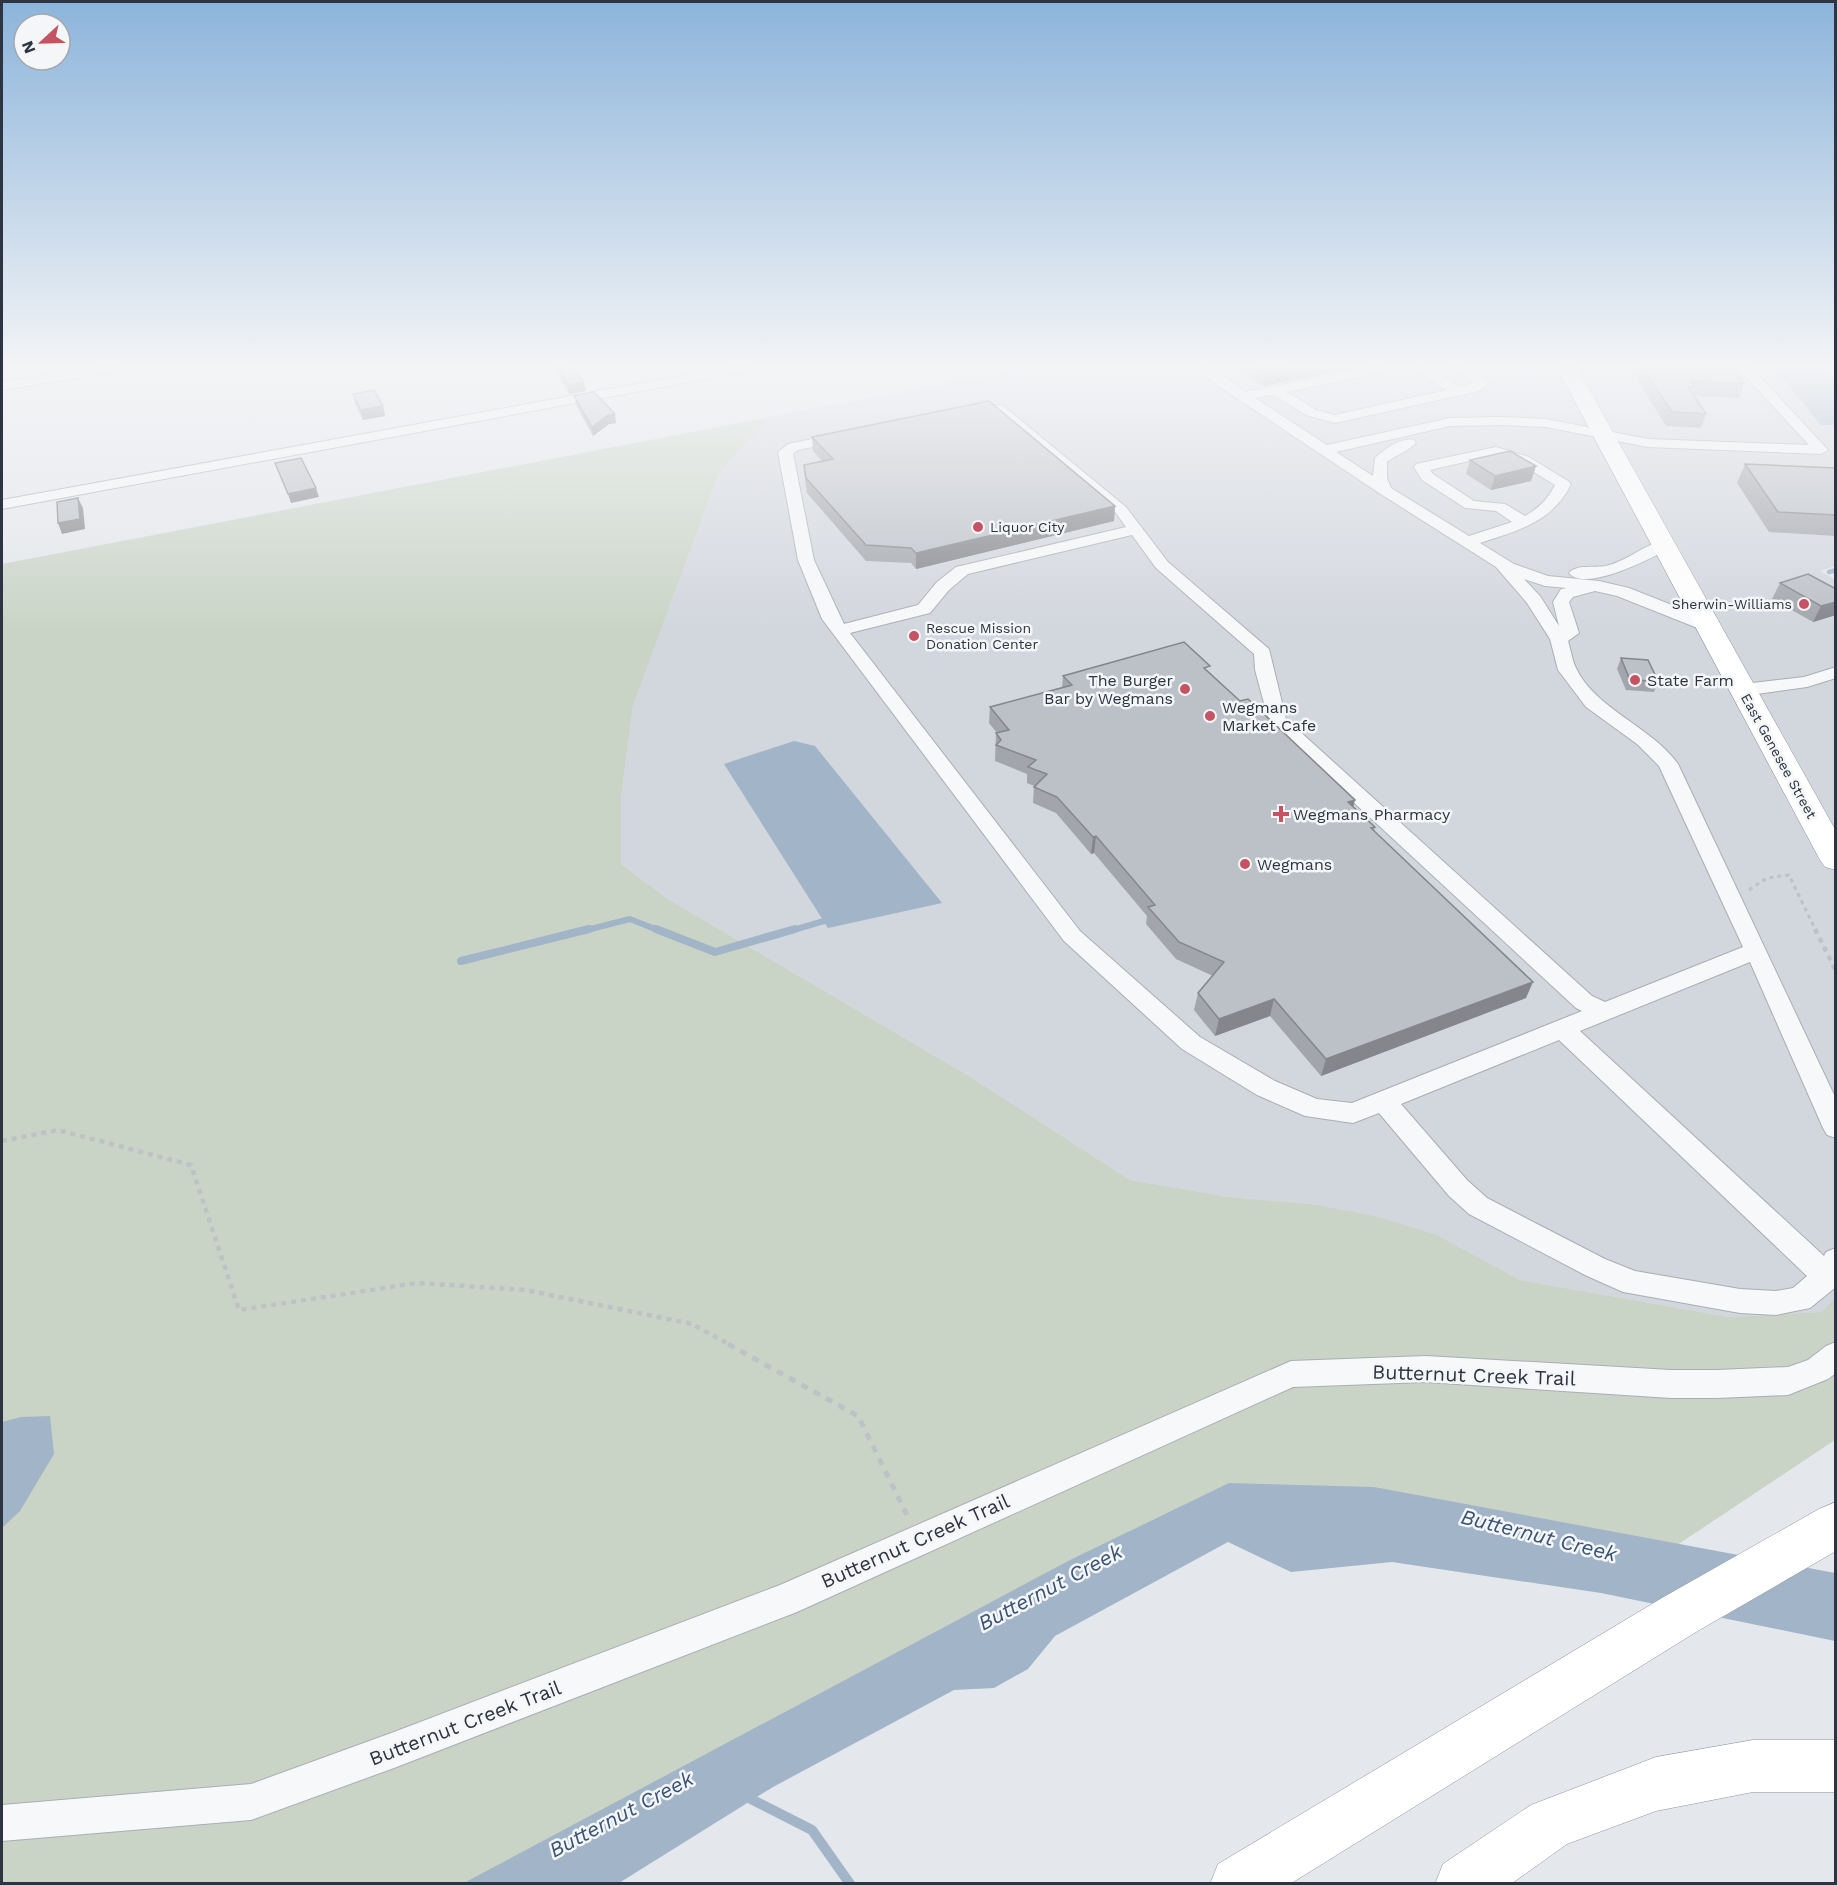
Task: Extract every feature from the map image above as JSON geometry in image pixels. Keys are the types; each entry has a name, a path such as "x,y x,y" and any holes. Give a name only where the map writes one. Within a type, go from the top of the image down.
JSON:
{"highway":[{"name":"East Genesee Street","path":"1616,456 1743,690 1825,820 1836,860"},
{"path":"1238,1884 1679,1615 1836,1525"},
{"path":"1463,1884 1550,1824 1656,1784 1753,1766 1836,1766"}],"street":[{"path":"2,505 257,456"},
{"path":"786,456 806,560 831,620 1072,936 1191,1043 1266,1088 1314,1109 1353,1113 1756,951"},
{"path":"1057,456 1121,510 1132,522 1142,541 1162,564 1263,652 1264,670 1277,721 1584,1002 1605,1012"},
{"path":"1333,456 1504,566 1545,581 1599,586 1623,592 1706,625"},
{"path":"1384,490 1380,478 1380,460 1385,456"},
{"path":"1413,456 1428,466 1473,456"},
{"path":"1467,542 1540,514 1559,496 1563,484 1524,460 1511,456"},
{"path":"1428,466 1427,477 1470,505 1500,507 1524,522"},
{"path":"840,630 924,609 943,586 962,570 1136,529"},
{"path":"1504,566 1546,572 1603,573 1664,545"},
{"path":"1504,566 1534,600 1559,639 1567,670 1593,703 1644,740 1668,764 1734,902 1836,1128"},
{"path":"1559,639 1570,633 1561,602 1567,593 1580,588 1599,586"},
{"path":"1743,690 1807,682 1836,672"},
{"path":"1383,1101 1458,1188 1478,1206 1595,1267 1633,1283 1740,1301 1776,1303 1800,1299 1831,1269 1563,1030"},
{"name":"Butternut Creek Trail","path":"2,1823 251,1802 394,1750 784,1600 1291,1374 1426,1369 1671,1384 1741,1383 1788,1381 1818,1370 1836,1354"}],"path":[{"path":"1734,902 1750,902 1749,891 1757,881 1775,875 1789,875 1836,971"},
{"path":"2,1141 57,1130 191,1165 239,1310 417,1283 526,1290 692,1324 858,1416 901,1499"}],"shaded area":[{"path":"735,456 1835,456 1835,566 1820,571 1836,580 1836,1298 1821,1312 1729,1317 1520,1280 1437,1235 1311,1204 1229,1197 1130,1180 969,1076 668,899 621,864 621,799 633,706 718,475"}],"green space":[{"path":"566,456 735,456 718,475 633,706 621,798 621,864 668,899 969,1076 1130,1180 1229,1197 1311,1204 1374,1216 1437,1235 1520,1280 1729,1317 1821,1312 1835,1298 1835,1440 1632,1575 1195,1529 525,1883 2,1884 2,564"}],"water":[{"path":"794,741 815,746 942,903 828,928 724,764"},
{"path":"50,1416 54,1454 20,1511 2,1528 2,1422 21,1417"},
{"name":"Butternut Creek","path":"1229,1483 1374,1487 1835,1573 1835,1641 1601,1593 1392,1562 1291,1572 1228,1542 1055,1636 1028,1669 994,1688 954,1690 773,1787 619,1883 462,1884 1070,1560"}],"building":[{"path":"830,456 1055,456 1115,506 916,553 911,548 866,545 806,478 804,465 833,459"},
{"path":"1488,456 1519,456 1536,466 1495,476 1470,460"},
{"path":"301,458 316,488 288,494 275,463"},
{"path":"1745,464 1836,468 1836,515 1778,512"},
{"path":"78,498 80,519 58,523 57,502"},
{"path":"1808,574 1836,589 1836,602 1821,606 1780,583"},
{"name":"Wegmans","path":"1184,642 1210,666 1204,668 1240,701 1248,699 1355,800 1348,802 1375,827 1371,828 1533,982 1326,1059 1274,999 1219,1019 1198,993 1224,962 1179,942 1148,907 1155,905 1096,836 1093,837 1057,797 1034,787 1047,774 1028,767 1036,760 996,745 1001,740 996,733 1009,730 990,707 1072,685 1063,676"},
{"path":"1621,658 1648,660 1658,681 1630,680"}],"waterway":[{"path":"1829,572 1836,570"},
{"path":"583,931 630,919 660,931"},
{"path":"790,931 824,921"},
{"path":"461,961 589,929"},
{"path":"656,929 715,952 795,929"},
{"path":"745,1796 812,1830 850,1884"}],"place":[{"name":"Liquor City","path":"978,527"},
{"name":"Sherwin-Williams","path":"1804,604"},
{"name":"Rescue Mission Donation Center","path":"914,636"},
{"name":"State Farm","path":"1635,680"},
{"name":"The Burger Bar by Wegmans","path":"1185,689"},
{"name":"Wegmans Market Cafe","path":"1210,716"},
{"name":"Wegmans Pharmacy","path":"1281,814"},
{"name":"Wegmans","path":"1245,864"}]}
